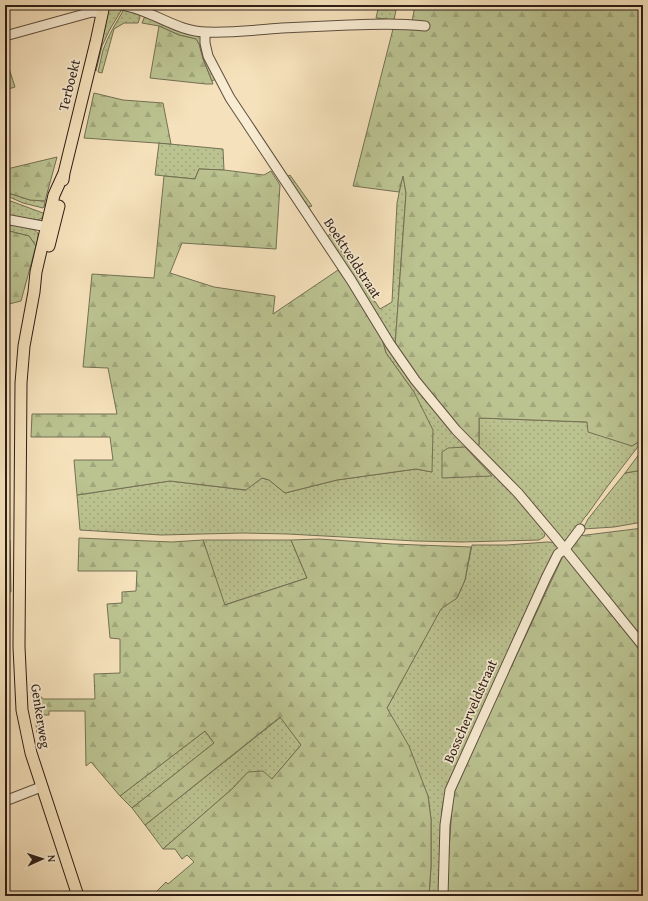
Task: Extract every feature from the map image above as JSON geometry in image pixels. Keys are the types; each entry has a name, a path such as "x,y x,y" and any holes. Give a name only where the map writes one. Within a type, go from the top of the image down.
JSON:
{"main road":[{"name":"Terboekt","path":"20,534 21,383 26,332 34,292 36,272 50,228 54,195 64,173 103,9"},
{"name":"Genkerweg","path":"20,534 19,647 22,710 37,788 78,896"}],"street":[{"path":"124,5 184,29 205,32 256,31 281,28 385,23 425,26"},
{"path":"5,36 103,9"},
{"name":"Boektveldstraat","path":"205,32 205,43 208,56 230,98 351,280 390,344 456,430 518,493 643,646"},
{"path":"5,219 50,228"},
{"name":"Bosscherveldstraat","path":"443,896 444,825 450,790 546,578 558,554 564,549 580,529"},
{"path":"5,801 37,788"}],"green space":[{"path":"379,5 397,5 394,20 376,18"},
{"path":"415,5 643,5 643,439 632,446 588,432 587,422 479,418 479,445 476,446 434,397 395,346 406,193 403,176 399,192 353,186 393,29 423,30 412,22"},
{"path":"113,8 122,9 102,46 96,71 94,69 108,12"},
{"path":"125,9 138,13 140,17 138,23 124,23 114,29 102,73 98,72 105,45"},
{"path":"145,16 200,36 216,79 212,81 196,39 179,35 159,26 142,23"},
{"path":"159,26 179,35 196,39 213,84 150,78"},
{"path":"5,56 15,87 5,90"},
{"path":"94,93 123,100 163,103 171,144 84,138"},
{"path":"159,143 223,149 224,170 199,169 195,179 155,175"},
{"path":"57,157 45,201 30,200 5,192 5,163 7,169"},
{"path":"199,169 224,170 264,175 271,171 280,185 276,249 182,243 170,273 214,287 275,296 273,314 338,270 357,295 381,336 386,353 414,392 433,430 432,472 416,469 337,480 285,493 269,480 262,478 246,490 170,481 77,495 74,460 113,460 110,437 31,437 32,414 117,414 108,368 83,367 92,274 154,278 164,176 195,179"},
{"path":"403,174 406,193 395,346 326,238 330,234 380,309 392,302 397,203"},
{"path":"290,175 312,206 306,208 286,177"},
{"path":"5,192 30,200 45,201 44,207 23,203 5,195"},
{"path":"5,199 43,213 43,218 37,220 5,216"},
{"path":"5,222 33,229 38,234 36,246 29,236 5,230"},
{"path":"5,230 29,236 36,246 21,301 5,305"},
{"path":"381,336 499,478 546,531 544,537 539,540 462,542 288,534 243,533 161,535 80,530 77,495 170,481 245,490 262,478 269,480 285,493 337,480 416,469 432,472 414,392 386,353"},
{"path":"479,418 587,422 632,446 643,440 567,543 563,543 476,446 479,445"},
{"path":"465,447 492,476 442,478 442,452 448,448"},
{"path":"643,449 643,470 625,473"},
{"path":"643,470 643,522 614,527 583,529 588,519 625,473"},
{"path":"643,528 643,896 446,896 453,791 562,558 578,536"},
{"path":"79,538 172,542 203,540 225,605 307,578 291,540 319,539 471,547 465,580 457,598 441,609 387,708 409,746 428,796 431,819 431,866 429,896 152,896 166,882 168,884 194,862 187,855 182,859 175,849 163,849 232,789 248,772 263,771 272,779 301,745 280,717 145,825 132,808 214,743 205,731 120,796 91,762 86,766 85,711 49,711 49,715 39,715 41,733 37,733 31,685 43,699 95,699 94,674 120,673 120,639 110,638 107,604 122,603 122,592 136,591 137,571 78,571"},
{"path":"5,540 10,540 11,592 5,592"},
{"path":"203,540 291,540 307,578 224,605"},
{"path":"547,542 554,543 559,548 447,785 442,809 440,896 429,896 431,866 431,819 428,796 387,708 441,608 457,598 465,580 472,545 507,545"},
{"path":"281,717 301,745 272,779 248,772 232,789 163,849 145,825"},
{"path":"205,731 214,743 132,808 120,796"}]}
